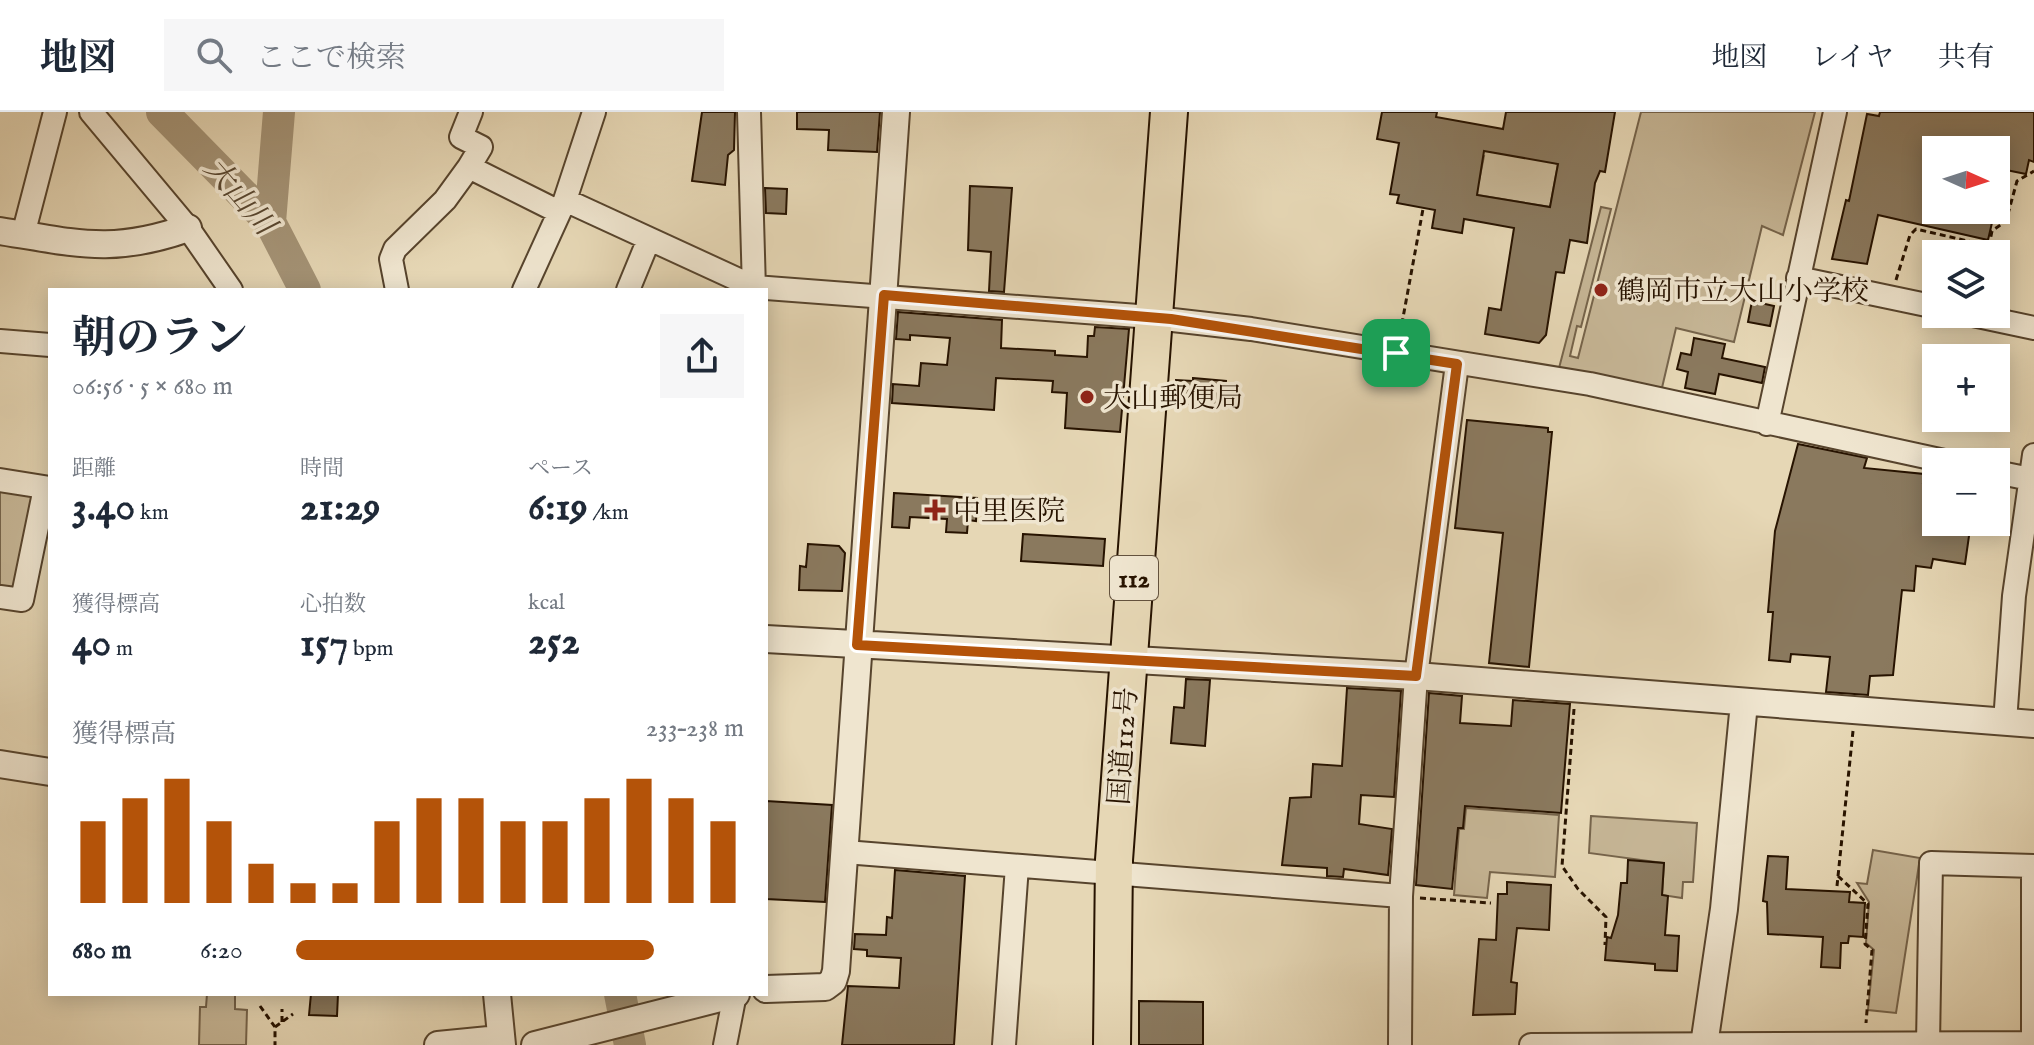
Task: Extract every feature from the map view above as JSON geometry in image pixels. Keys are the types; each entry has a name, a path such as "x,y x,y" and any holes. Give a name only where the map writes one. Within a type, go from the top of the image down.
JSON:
{"highway":[{"name":"国道112号","path":"1112,1045 1114,875 1169,112"}],"street":[{"path":"55,112 12,233 98,247 125,246 188,228"},
{"path":"91,112 188,228 230,288"},
{"path":"397,288 391,259 395,249 445,200 481,147 461,137 471,112"},
{"path":"525,288 562,206 594,112"},
{"path":"469,167 649,239 754,288 749,112"},
{"path":"768,989 825,987 833,981 845,852 896,112"},
{"path":"1767,424 1835,112"},
{"path":"629,288 649,239"},
{"path":"1798,278 1922,304"},
{"path":"768,289 1154,317 1251,329 1590,384 1922,456"},
{"path":"2010,323 2034,328"},
{"path":"0,341 48,345"},
{"path":"1400,1045 1401,896 1416,676 1457,364"},
{"path":"2005,722 2014,596 2034,455"},
{"path":"2010,475 2030,479"},
{"path":"0,480 48,488 22,600 0,597"},
{"path":"768,639 1416,676 2034,724"},
{"path":"1704,1044 1724,909 1744,703"},
{"path":"0,764 48,772"},
{"path":"845,852 1401,896"},
{"path":"1531,1045 2033,1044 2033,866 1931,863 1928,1044"},
{"path":"1004,1045 1017,866"},
{"path":"438,1045 489,1040 501,1045 497,996"},
{"path":"725,1045 735,996"},
{"path":"535,1045 705,999"}],"path":[{"path":"1892,292 1910,235 1916,229 1989,246 1992,231 2006,221 2017,181 2034,171"},
{"path":"1396,353 1423,209"},
{"path":"1575,689 1562,866 1578,889 1606,917 1605,945"},
{"path":"1837,886 1855,711"},
{"path":"1838,876 1868,904 1865,944 1872,950 1866,1025"},
{"path":"1401,896 1491,903"},
{"path":"260,1006 275,1027 275,1045"},
{"path":"282,1009 282,1022"},
{"path":"275,1027 293,1014"}],"shaded area":[{"path":"1641,112 1815,112 1783,235 1762,226 1734,342 1676,328 1661,392 1558,372 1601,207 1611,209 1581,327 1577,326 1570,356 1578,358"},
{"path":"1476,138 1558,164 1550,207 1466,193 1479,181 1484,156 1473,154"},
{"path":"0,487 28,492 35,499 19,579 10,590 0,589"},
{"path":"1466,808 1559,815 1555,877 1490,872 1487,898 1454,895 1459,829 1464,829"},
{"path":"1591,816 1697,823 1693,882 1683,882 1682,898 1662,895 1664,863 1589,853"},
{"path":"1873,850 1920,858 1896,1013 1868,1010 1874,950 1866,943 1869,902 1857,883 1867,884"},
{"path":"207,996 235,996 235,1009 247,1010 246,1045 199,1045 200,1007 206,1007"}],"building":[{"path":"702,112 735,112 734,150 728,155 725,185 692,181"},
{"path":"797,112 880,112 877,152 828,150 829,130 797,129"},
{"path":"1382,112 1437,112 1436,117 1503,129 1506,112 1615,112 1605,172 1600,171 1595,183 1587,243 1570,240 1564,273 1556,272 1546,335 1539,343 1485,334 1489,308 1501,310 1514,228 1464,219 1462,233 1432,228 1435,210 1397,203 1399,195 1390,194 1399,143 1377,139","holes":["1484,151 1558,164 1550,207 1477,195"]},
{"path":"1880,112 2034,112 2034,162 2029,160 2026,174 2010,171 2010,136 1922,136 1922,224 1992,224 1988,240 1878,215 1867,264 1832,259 1846,200 1849,201 1867,114 1879,116"},
{"path":"970,186 1012,188 1004,292 989,291 991,252 968,250"},
{"path":"765,188 787,189 786,214 766,213"},
{"path":"1752,301 1774,306 1770,326 1748,322"},
{"path":"898,312 1002,320 1001,348 1055,351 1055,355 1087,357 1088,336 1094,336 1095,327 1129,329 1120,432 1065,428 1067,393 1052,392 1053,381 996,378 994,410 892,403 893,384 919,386 921,363 947,365 950,338 910,335 910,340 896,339"},
{"path":"1694,338 1725,344 1722,358 1765,367 1762,383 1719,374 1715,394 1685,388 1688,372 1677,369 1681,353 1691,355"},
{"path":"1193,378 1226,381 1224,406 1175,403 1176,380 1193,381"},
{"path":"1467,420 1548,428 1548,432 1552,432 1529,667 1489,663 1503,533 1455,528"},
{"path":"1798,444 1867,458 1864,468 1922,474 1922,536 1969,536 1965,564 1933,559 1931,568 1916,566 1914,591 1902,590 1893,675 1870,676 1868,695 1826,692 1830,657 1791,654 1790,662 1769,660 1773,612 1768,612 1775,531"},
{"name":"中里医院","path":"894,493 977,498 976,521 968,520 967,533 946,532 947,519 910,517 909,528 892,527"},
{"path":"1023,534 1105,539 1103,566 1021,561"},
{"path":"808,544 839,546 845,553 842,591 799,590 800,566 806,567"},
{"path":"1186,679 1210,680 1205,746 1171,743 1174,707 1184,708"},
{"path":"1347,688 1401,691 1394,797 1361,795 1359,824 1392,829 1388,875 1344,869 1343,877 1327,876 1327,868 1282,865 1290,798 1311,797 1313,764 1342,766"},
{"path":"1429,693 1462,696 1460,723 1511,726 1513,700 1570,704 1561,813 1465,806 1463,828 1458,828 1452,889 1416,885"},
{"path":"768,801 832,805 825,902 768,899"},
{"path":"1768,856 1788,857 1786,889 1850,892 1849,902 1865,903 1863,937 1849,936 1848,943 1841,943 1840,968 1821,967 1823,937 1768,934 1767,902 1763,901"},
{"path":"1628,860 1664,863 1662,895 1668,896 1665,935 1679,936 1677,971 1655,970 1655,964 1605,960 1607,937 1611,938 1618,915 1621,883 1627,883"},
{"path":"895,870 965,876 954,1045 842,1045 848,986 899,988 901,958 867,956 867,950 854,949 855,934 886,935 887,917 892,918"},
{"path":"1507,882 1551,885 1549,930 1517,928 1511,982 1517,983 1515,1014 1473,1015 1479,939 1496,940 1498,894 1507,894"},
{"path":"311,996 338,996 337,1016 309,1015"},
{"path":"1139,1001 1203,1002 1203,1045 1139,1045"}],"waterway":[{"name":"大山川","path":"162,112 270,222 304,288"},
{"path":"270,222 279,112"},
{"name":"大山川","path":"620,996 630,1045"}],"place":[{"name":"鶴岡市立大山小学校","path":"1601,290"},
{"name":"大山郵便局","path":"1087,397"},
{"name":"中里医院","path":"935,510"}],"route":[{"path":"884,295 1171,319 1396,353 1457,364 1416,676 857,645 884,295"}]}
